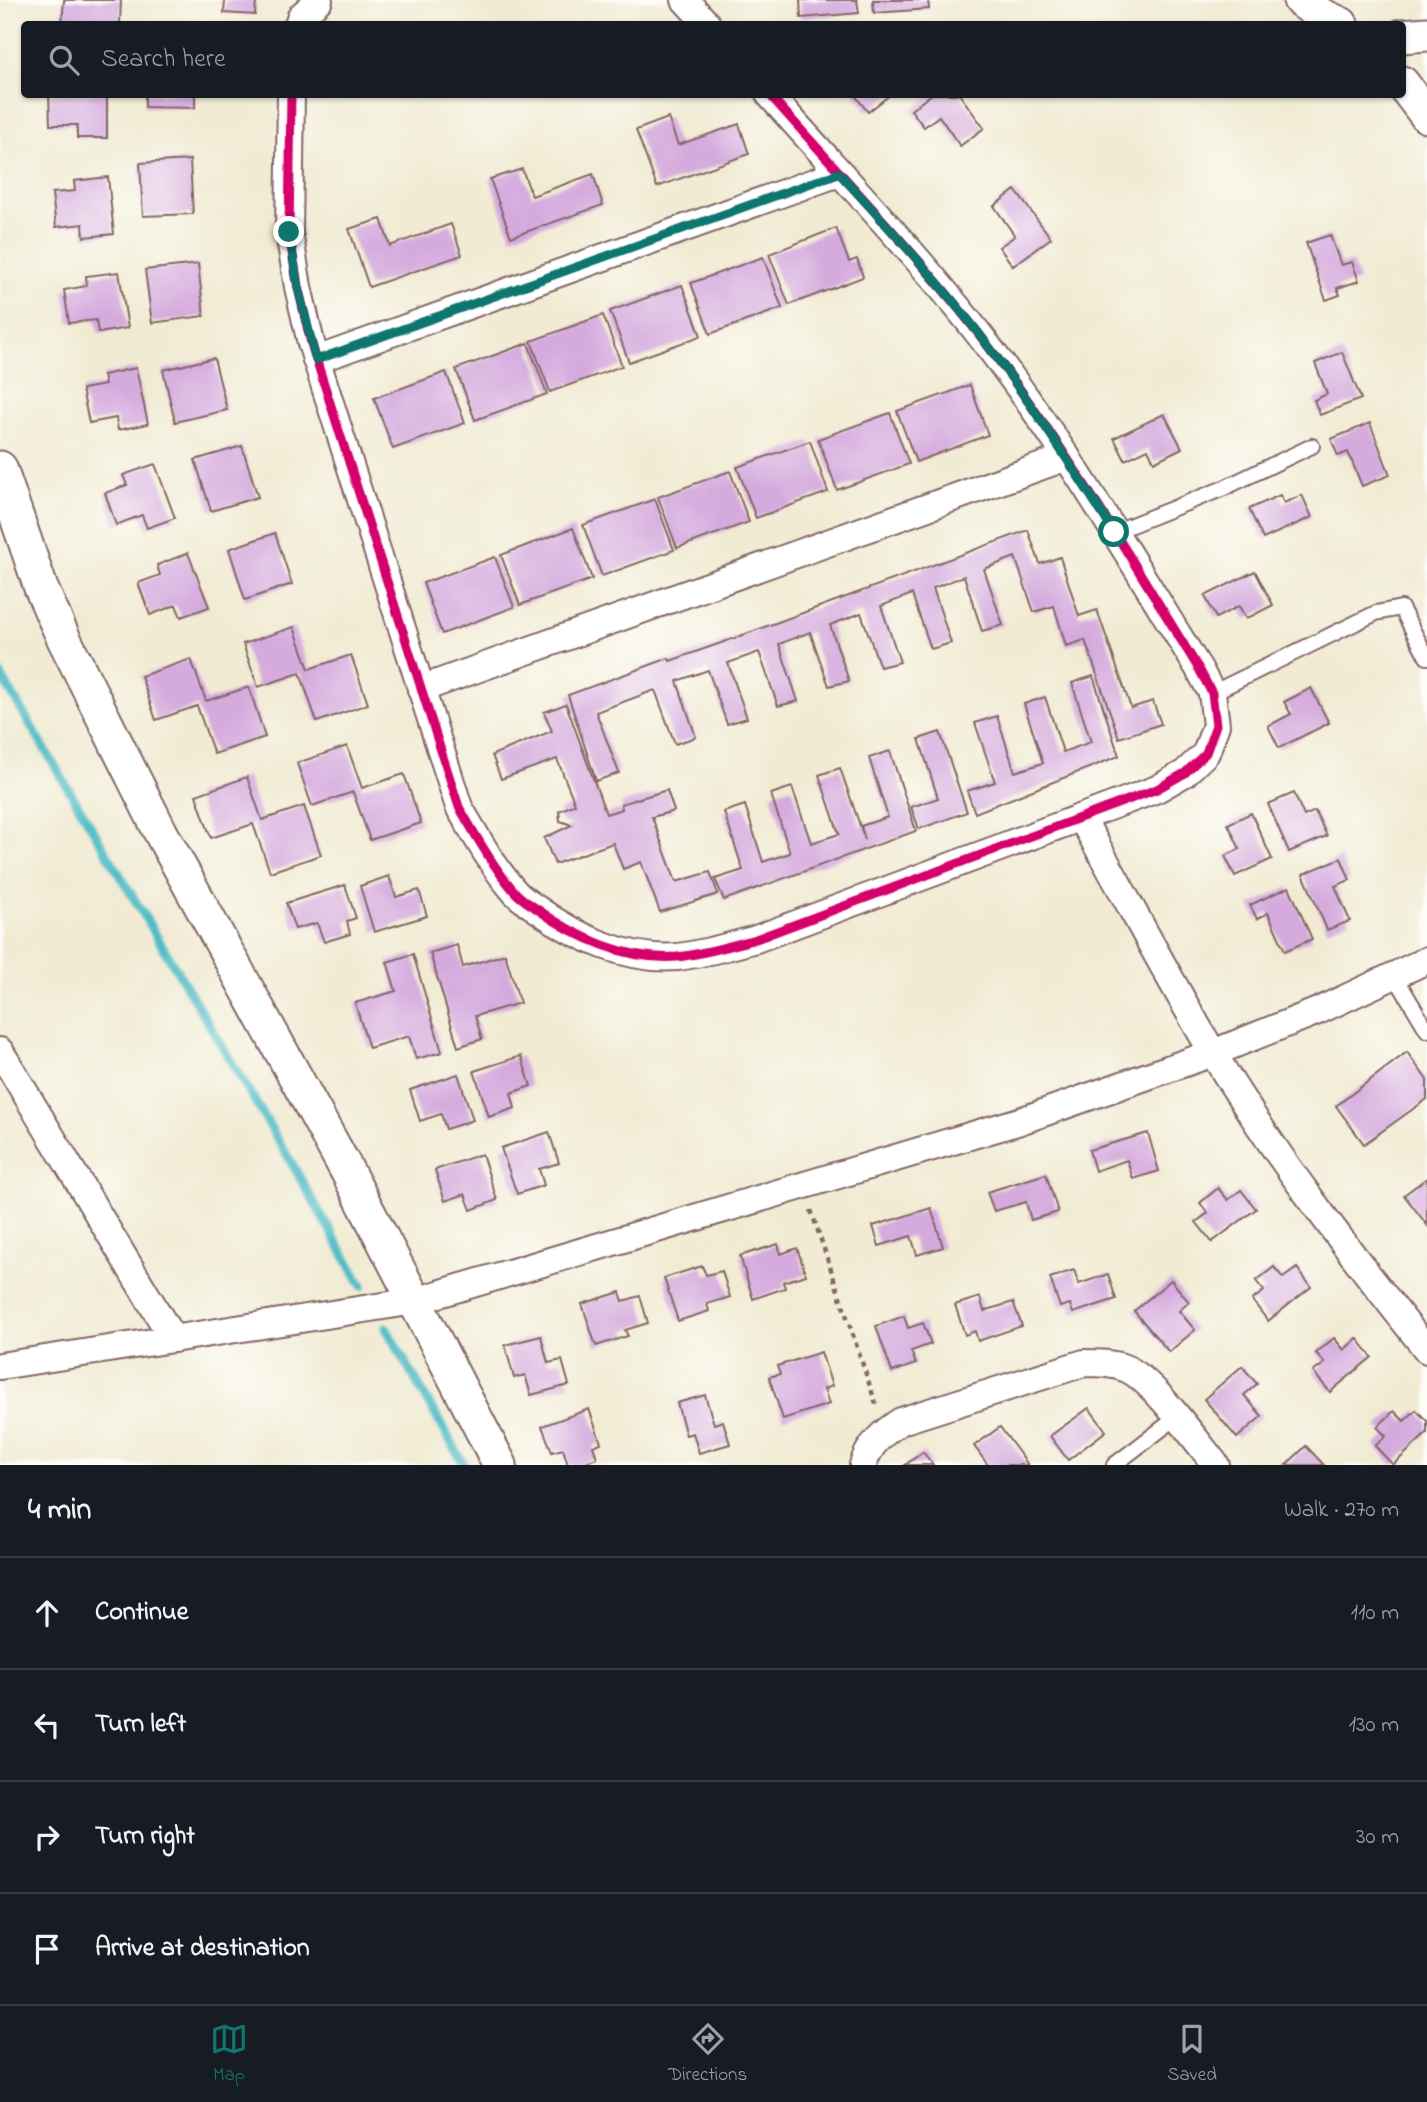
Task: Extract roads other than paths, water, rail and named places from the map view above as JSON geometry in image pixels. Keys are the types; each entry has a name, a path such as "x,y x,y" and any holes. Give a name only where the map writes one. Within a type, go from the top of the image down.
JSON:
{"street":[{"path":"299,21 319,0"},
{"path":"685,0 703,21"},
{"path":"1300,0 1334,21"},
{"path":"1406,36 1427,34"},
{"path":"1406,88 1427,116"},
{"path":"291,98 289,232 298,287 316,360 459,807 485,852 517,894 556,923 595,942 633,954 674,957 713,951 755,939 1157,789 1185,773 1206,753 1216,725 1212,693 1066,457 995,354 932,275 773,98"},
{"path":"316,360 839,173"},
{"path":"421,689 1066,457"},
{"path":"0,468 41,588 161,833 345,1167 500,1465"},
{"path":"1081,817 1213,1053 1306,1196 1427,1350"},
{"path":"0,1366 415,1301 1020,1121 1213,1053 1318,1011 1427,960"},
{"path":"0,1051 173,1339"},
{"path":"863,1465 867,1452 885,1431 901,1420 1084,1363 1108,1364 1128,1370 1150,1385 1216,1465"}],"lane":[{"path":"1114,532 1224,488 1312,446"},
{"path":"1212,693 1376,613 1401,608 1427,657"},
{"path":"1395,976 1427,1030"},
{"path":"1114,1465 1176,1418"}],"waterway":[{"path":"0,674 284,1150 362,1286"},
{"path":"386,1328 464,1465"}]}
